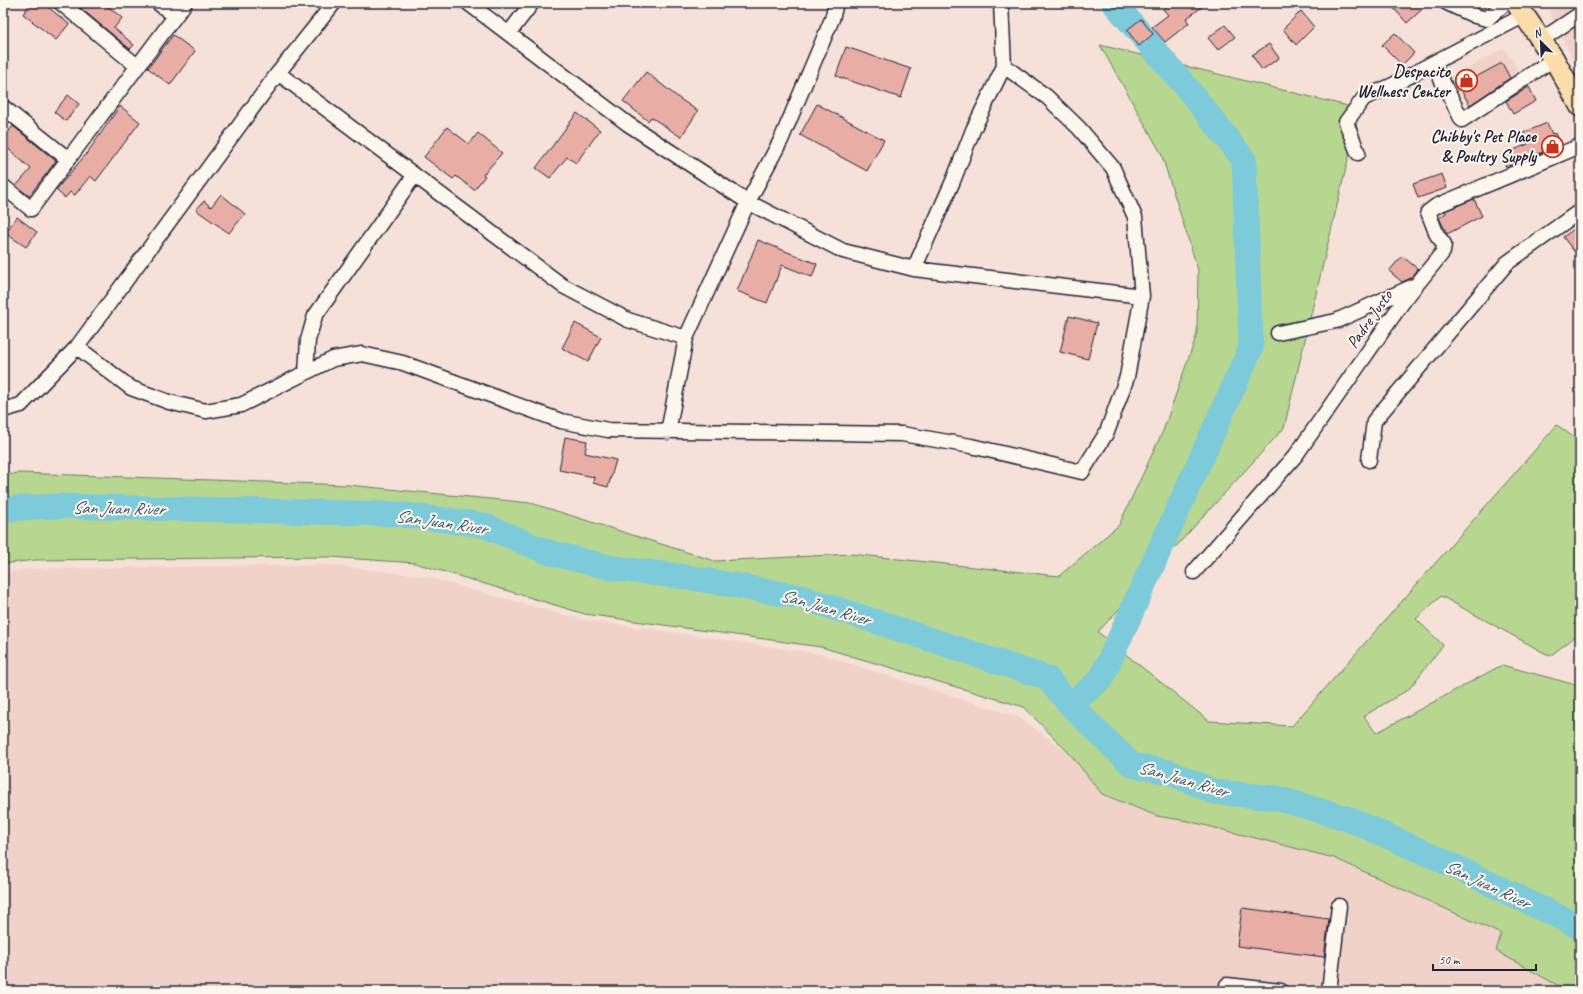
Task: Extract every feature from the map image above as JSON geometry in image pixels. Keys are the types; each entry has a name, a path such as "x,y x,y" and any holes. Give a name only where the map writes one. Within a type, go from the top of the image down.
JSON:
{"highway":[{"path":"1520,10 1554,59 1580,106"}],"street":[{"path":"61,3 138,66"},
{"path":"158,3 175,16"},
{"path":"3,186 31,209 185,3"},
{"path":"3,410 20,404 77,347 278,73 334,3"},
{"path":"468,3 510,33 628,124 748,202 843,250 914,269 1142,296"},
{"path":"510,33 532,3"},
{"path":"668,432 686,338 748,202 781,140 832,19 836,3"},
{"path":"914,269 953,182 973,130 1004,66 1001,3"},
{"path":"1448,3 1475,16 1487,19 1505,3"},
{"path":"1358,153 1346,122 1364,98 1393,86 1520,10"},
{"path":"1540,40 1580,14"},
{"path":"1433,63 1462,120 1554,59"},
{"path":"77,347 130,388 169,402 206,411 241,405 333,359 362,354 403,363 561,421 608,430 902,434 971,446 1082,472 1107,432 1127,376 1142,296 1135,217 1113,168 1079,128 1047,97 1004,66"},
{"path":"278,73 562,286 628,320 686,338"},
{"path":"3,107 68,159"},
{"name":"Padre Justo","path":"1194,572 1296,455 1416,285 1443,252 1444,244 1437,235 1428,212 1436,206 1580,146"},
{"path":"306,373 308,340 315,316 414,176"},
{"path":"1369,460 1374,421 1506,263 1580,211"},
{"path":"1278,333 1336,321 1416,285"},
{"path":"1329,991 1339,906"},
{"path":"1227,991 1227,986 1281,991"}],"shaded area":[{"path":"1558,3 1580,3 1580,73 1549,12"},
{"path":"1504,48 1529,87 1477,119 1451,78"},
{"path":"330,565 422,576 580,619 820,654 1018,717 1070,754 1102,794 1157,816 1188,821 1334,858 1501,934 1496,951 1568,991 3,991 3,573 28,569"}],"green space":[{"path":"1100,45 1360,109 1284,428 1098,632 1209,721 1292,726 1557,425 1580,442 1580,633 1550,656 1441,596 1416,619 1443,645 1409,689 1364,716 1376,733 1502,665 1580,686 1580,991 1568,991 1496,951 1501,934 1334,858 1188,821 1157,816 1102,794 1070,754 1024,707 821,647 585,614 415,563 330,557 35,560 3,564 3,476 18,473 348,485 531,503 715,561 851,554 1059,576 1119,525 1163,431 1197,334 1198,270 1161,153"}],"building":[{"path":"31,3 43,3 69,24 56,40 23,14"},
{"path":"81,3 104,3 122,18 114,28 134,45 130,49 78,6"},
{"path":"1170,3 1207,3 1186,19 1189,23 1165,42 1152,27 1168,15 1163,9"},
{"path":"1389,3 1429,3 1407,23"},
{"path":"1301,11 1314,27 1296,45 1283,29"},
{"path":"1141,19 1153,34 1139,46 1127,30"},
{"path":"1225,25 1235,37 1218,50 1208,38"},
{"path":"1395,33 1414,53 1402,65 1382,45"},
{"path":"173,35 195,51 170,85 148,68"},
{"path":"1269,44 1279,58 1262,70 1252,55"},
{"path":"846,47 911,69 901,98 836,76"},
{"path":"1502,63 1510,78 1470,105 1454,79 1467,71 1472,79"},
{"path":"646,72 680,99 698,111 681,137 651,117 648,121 623,101"},
{"path":"1529,87 1536,101 1513,114 1506,101"},
{"path":"68,95 79,104 66,121 54,112"},
{"path":"817,104 884,140 867,171 800,135"},
{"path":"120,106 140,122 96,181 90,176 75,195 70,192 65,198 56,190 87,153"},
{"path":"577,113 600,130 576,163 567,157 550,178 536,168"},
{"path":"1547,123 1552,134 1555,133 1560,145 1506,167 1502,155 1528,144 1523,133"},
{"path":"13,126 56,161 29,196 16,186 31,169 3,144 3,139"},
{"path":"447,127 469,144 478,133 502,153 483,175 485,176 474,190 456,176 453,179 424,157"},
{"path":"1442,174 1447,188 1418,198 1413,184"},
{"path":"221,194 245,214 229,233 196,210 204,201 211,207"},
{"path":"1474,199 1482,216 1447,234 1439,218 1446,213 1445,211"},
{"path":"17,217 37,232 26,247 5,233"},
{"path":"1580,225 1580,259 1563,237"},
{"path":"758,240 817,264 812,277 782,265 767,303 737,291"},
{"path":"1402,256 1418,269 1411,278 1402,282 1389,271"},
{"path":"1069,316 1097,323 1088,359 1060,352"},
{"path":"575,323 601,337 588,362 562,348"},
{"path":"565,437 587,441 585,453 616,460 608,487 593,483 594,477 559,470"},
{"path":"1242,908 1329,919 1324,957 1237,946"}],"waterway":[{"path":"1070,705 1101,679 1251,348 1244,160 1188,89 1114,3"},
{"name":"San Juan River","path":"3,509 55,506 396,514 483,525 547,552 612,568 686,577 801,597 1047,678 1070,705 1132,765 1169,772 1215,792 1276,798 1346,818 1437,858 1580,927"}],"place":[{"name":"Despacito Wellness Center","path":"1466,81"},
{"name":"Chibby's Pet Place & Poultry Supply","path":"1552,146"}]}
